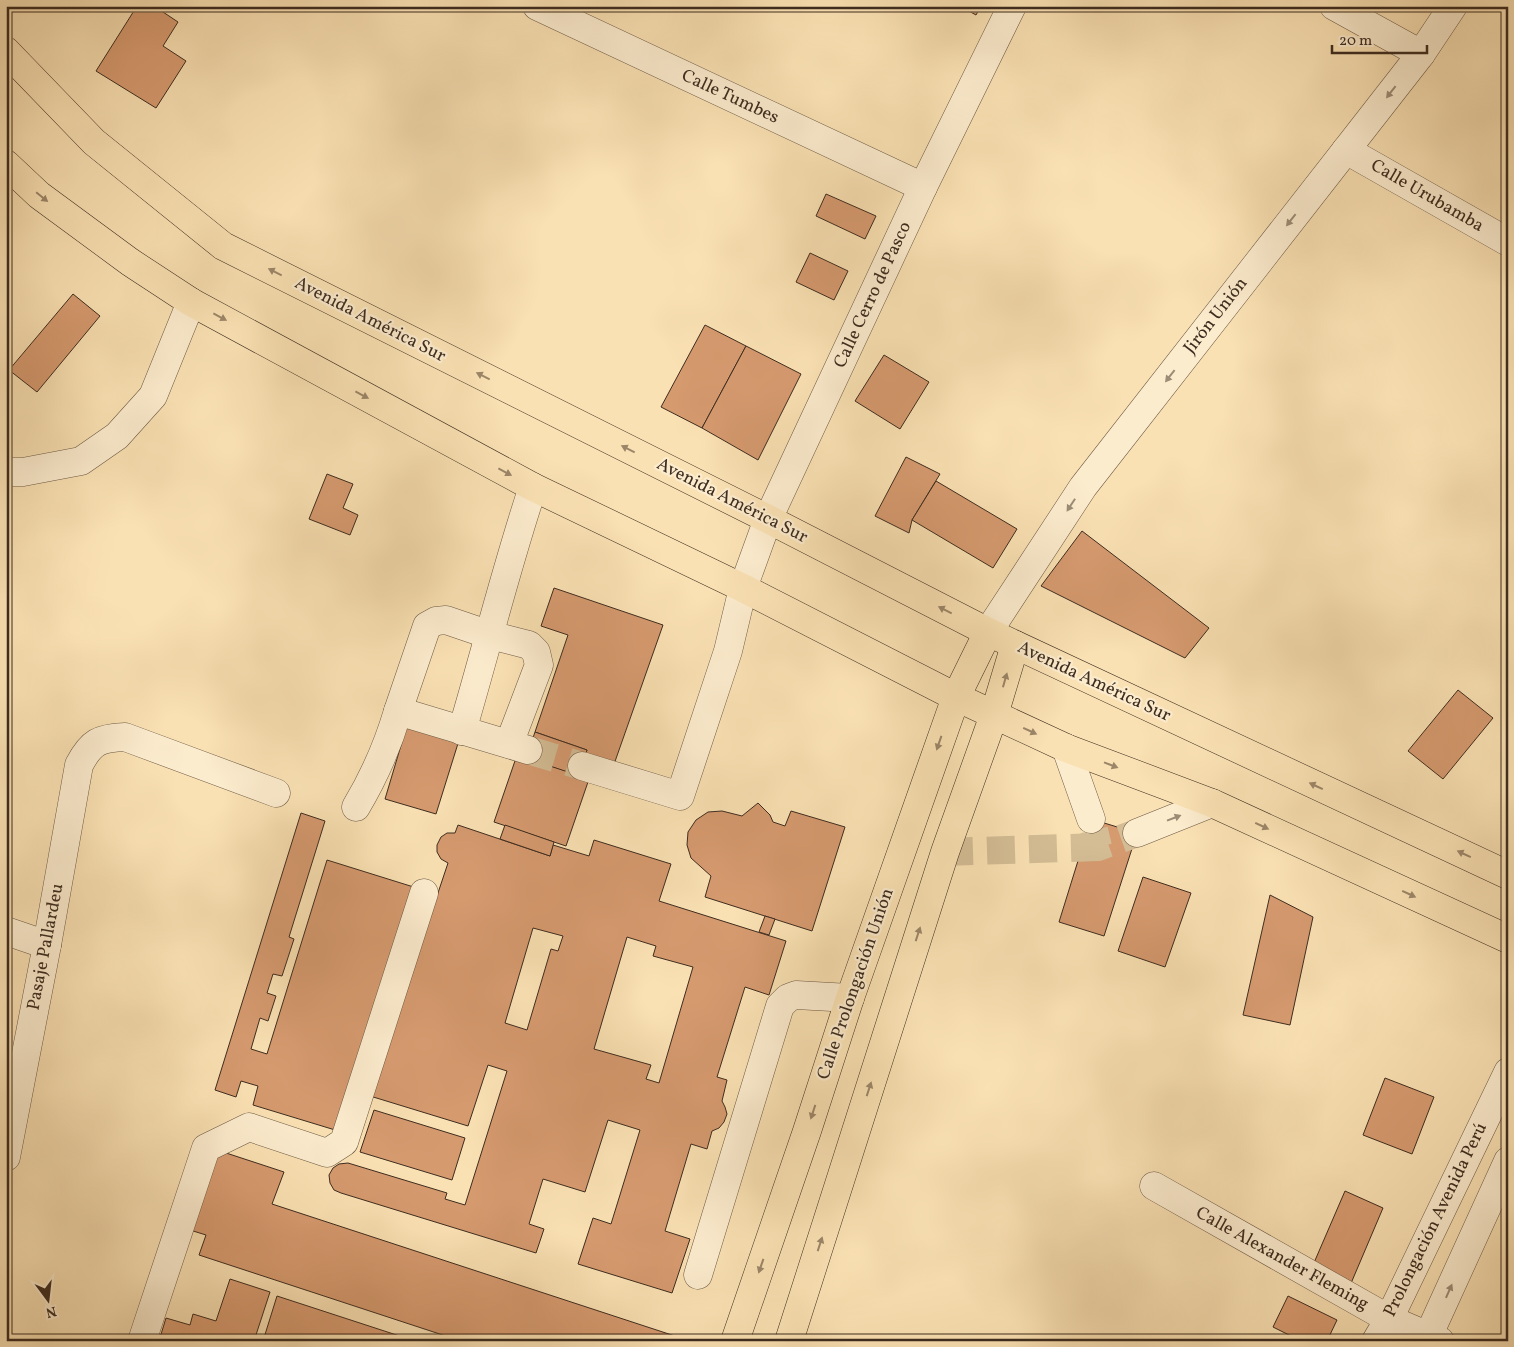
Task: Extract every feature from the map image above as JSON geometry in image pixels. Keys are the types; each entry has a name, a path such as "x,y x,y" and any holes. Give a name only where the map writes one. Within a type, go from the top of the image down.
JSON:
{"main road":[{"name":"Avenida América Sur","path":"6,51 94,142 223,246 768,519 988,632 1508,875"},
{"path":"6,164 39,195 130,262 191,302 533,487 743,588 994,715 1066,748 1212,803 1508,939"},
{"name":"Calle Prolongación Unión","path":"735,1341 807,1131 850,998 956,697 988,632"},
{"path":"789,1341 945,852 994,715 1015,645"}],"street":[{"name":"Calle Tumbes","path":"537,6 924,187"},
{"name":"Calle Cerro de Pasco","path":"582,766 680,796 728,651 743,588 768,519 924,187 1012,6"},
{"path":"1334,6 1421,54"},
{"name":"Jirón Unión","path":"988,632 1083,487 1421,54 1453,6"},
{"name":"Calle Urubamba","path":"1346,150 1508,242"},
{"path":"6,472 23,472 80,461 117,436 153,396 191,302"},
{"path":"462,731 512,551 533,487"},
{"path":"356,807 372,779 393,728 398,712 428,626 436,621 446,620 490,635 529,645 536,652 539,665 519,747 398,712"},
{"name":"Pasaje Pallardeu","path":"6,1157 79,765 86,752 96,742 110,738 125,737 276,793"},
{"path":"1066,748 1091,819"},
{"path":"1136,833 1212,803"},
{"path":"142,1341 206,1148 249,1127 327,1153 344,1142 424,893"},
{"path":"6,931 47,945"},
{"path":"698,1275 780,1006 788,998 796,995 850,998"},
{"name":"Prolongación Avenida Perú","path":"1382,1330 1508,1072"},
{"path":"1432,1339 1508,1161"},
{"name":"Calle Alexander Fleming","path":"1154,1186 1382,1330 1432,1339"}],"building":[{"path":"137,6 154,6 178,22 163,46 186,61 156,108 96,71"},
{"path":"960,6 981,6 976,15"},
{"path":"826,194 876,216 865,239 816,216"},
{"path":"810,253 848,271 834,300 796,282"},
{"path":"73,294 100,316 37,392 9,370"},
{"path":"705,325 746,346 702,428 661,407"},
{"path":"746,346 801,374 758,460 702,428"},
{"path":"884,355 929,382 900,429 855,401"},
{"path":"906,457 940,474 912,520 909,533 875,516"},
{"path":"327,474 353,484 343,508 358,515 350,535 309,519"},
{"path":"936,481 1017,529 993,568 912,520"},
{"path":"1082,531 1209,628 1185,658 1041,586"},
{"path":"554,588 663,625 612,770 583,761 587,750 535,732 568,635 541,626"},
{"path":"1458,690 1493,718 1443,779 1408,751"},
{"path":"408,722 460,737 436,814 385,799"},
{"path":"535,732 587,750 578,776 526,758"},
{"path":"517,755 589,779 566,846 494,822"},
{"path":"758,803 770,815 773,822 785,826 791,811 845,827 812,931 705,897 711,876 691,858 687,845 688,832 696,820 708,812 722,811 742,816"},
{"path":"301,813 325,821 289,937 294,939 282,976 273,974 267,993 276,996 268,1021 260,1018 251,1049 267,1054 327,860 420,889 345,1133 253,1105 258,1086 241,1081 236,1097 215,1090"},
{"path":"1091,819 1137,833 1104,936 1059,922"},
{"path":"458,825 550,856 553,845 589,856 594,840 671,864 659,901 786,941 769,995 745,987 717,1077 727,1080 722,1101 727,1114 724,1122 719,1128 712,1131 707,1149 691,1144 665,1231 690,1239 672,1293 578,1264 593,1218 611,1224 640,1130 608,1120 585,1192 543,1179 529,1224 544,1229 536,1253 341,1193 334,1190 330,1183 329,1175 333,1168 339,1164 348,1163 447,1193 445,1199 465,1205 507,1071 488,1065 468,1126 370,1096 448,863 441,859 437,852 437,845 441,837 447,833 455,833","holes":["533,928 563,936 558,951 551,949 527,1030 505,1023","627,937 656,946 653,956 693,967 659,1083 646,1079 651,1065 594,1049"]},
{"path":"505,825 554,842 550,856 500,839"},
{"path":"1143,877 1191,893 1165,967 1118,951"},
{"path":"1270,895 1313,917 1290,1025 1243,1015"},
{"path":"765,916 775,919 769,935 759,932"},
{"path":"1385,1078 1434,1097 1412,1154 1363,1135"},
{"path":"374,1110 465,1138 452,1180 360,1152"},
{"path":"217,1150 284,1172 272,1204 681,1338 680,1341 461,1341 199,1255 206,1235 190,1230"},
{"path":"1345,1191 1383,1208 1349,1288 1310,1272"},
{"path":"230,1279 270,1292 254,1341 159,1341 166,1318 190,1325 193,1314 216,1321"},
{"path":"277,1296 415,1341 263,1341"},
{"path":"1288,1296 1337,1320 1327,1341 1301,1341 1273,1327"}],"tunnel":[{"path":"528,750 582,766"},
{"path":"1094,830 1098,847 1137,833"},
{"path":"945,852 1098,847"}]}
